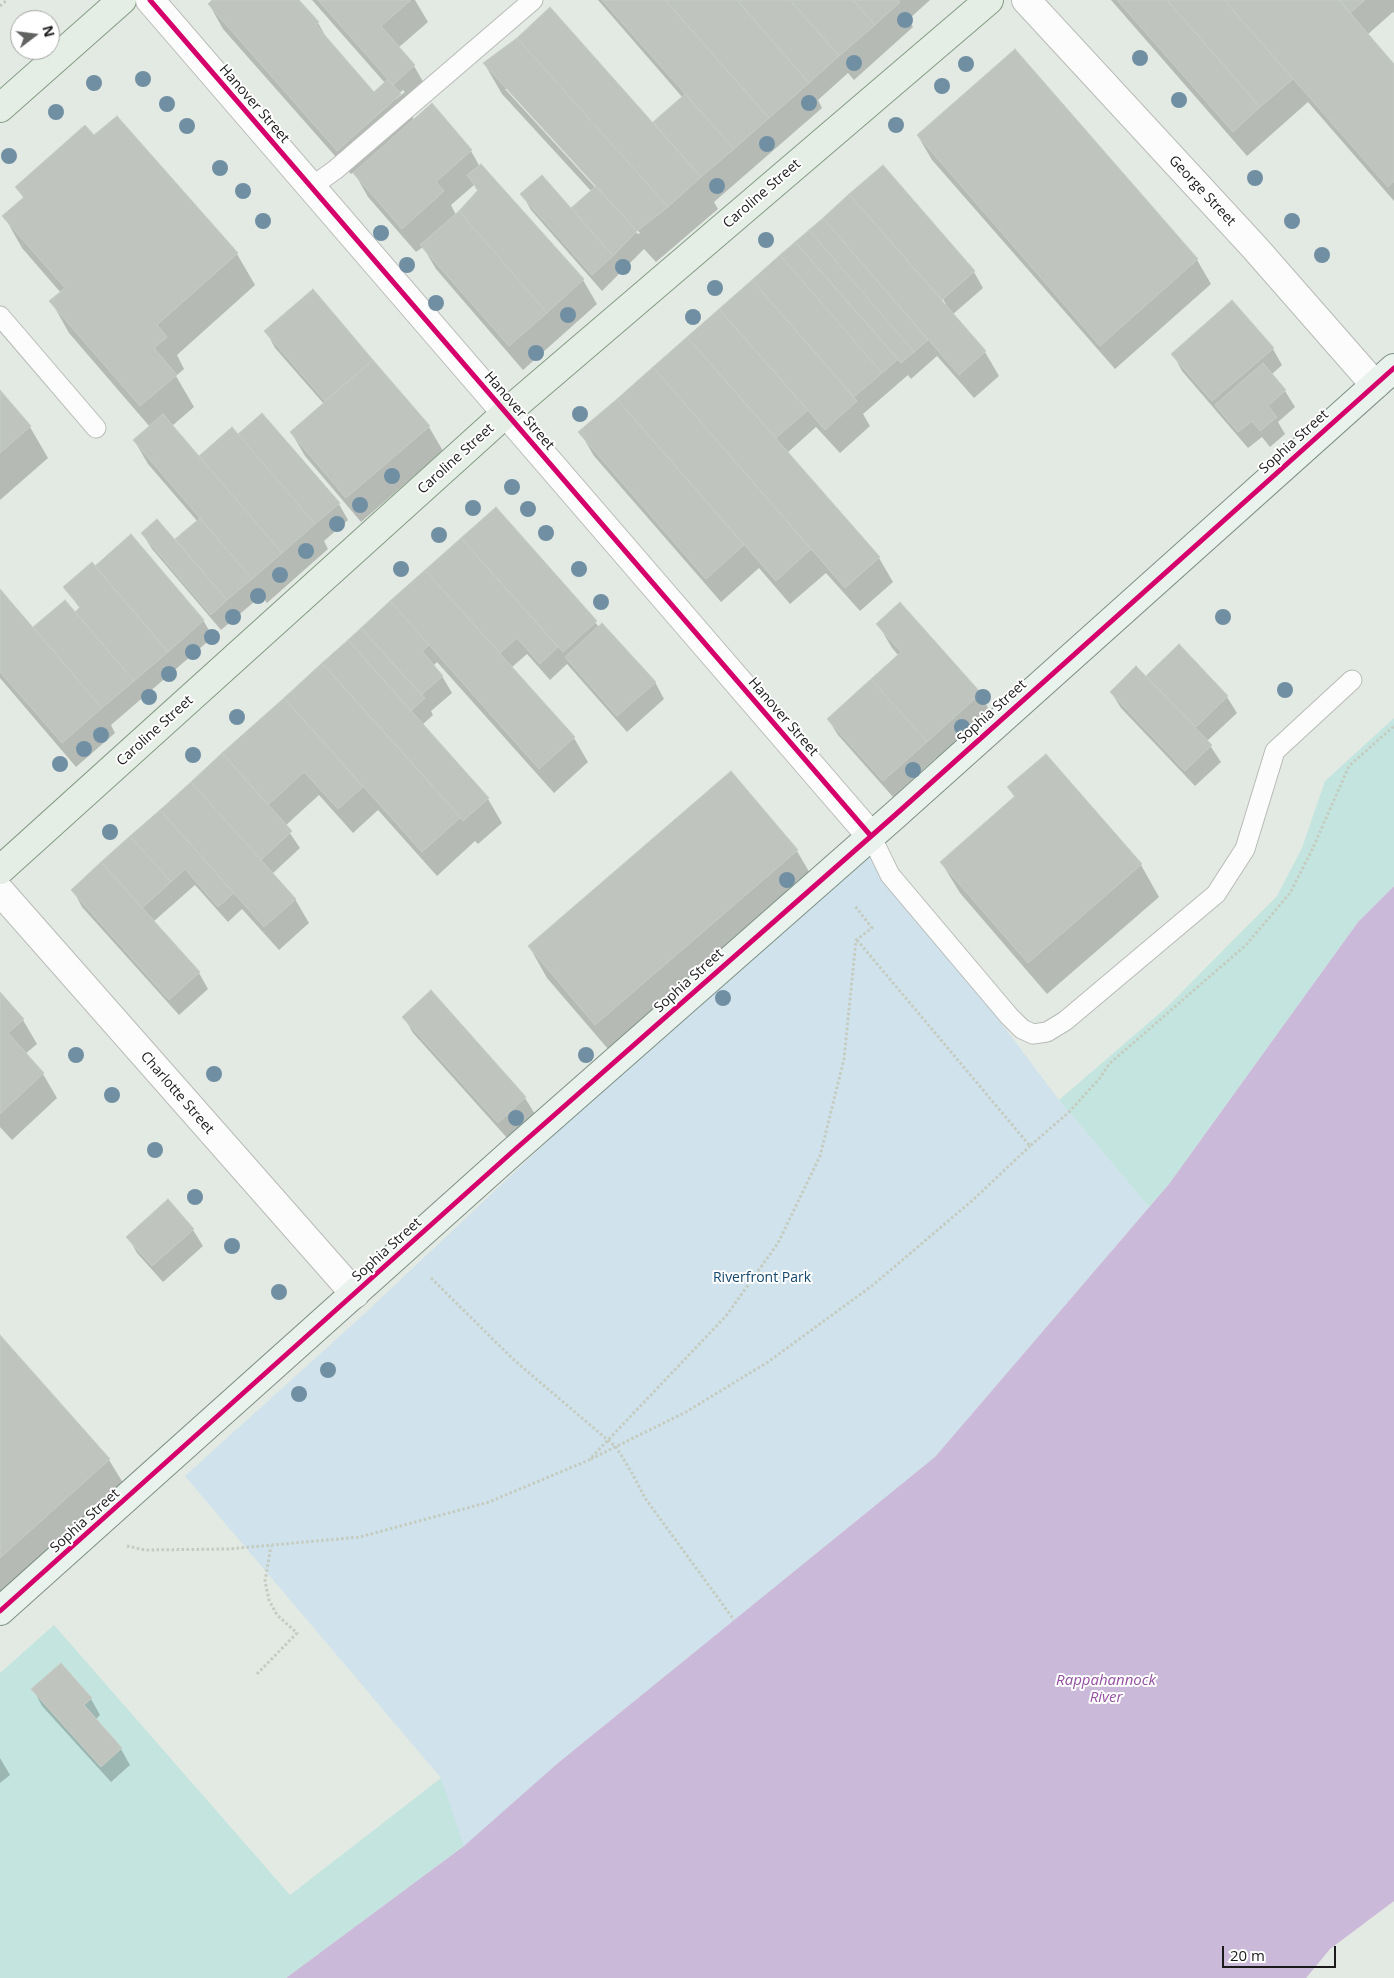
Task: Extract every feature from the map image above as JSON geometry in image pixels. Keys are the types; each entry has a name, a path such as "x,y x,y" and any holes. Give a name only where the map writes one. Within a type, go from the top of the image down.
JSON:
{"main road":[{"path":"0,108 122,0"},
{"name":"Caroline Street","path":"0,870 506,414 988,0"},
{"name":"Sophia Street","path":"0,1612 503,1160 871,836 1384,376"}],"street":[{"name":"Hanover Street","path":"150,0 871,836"},
{"name":"George Street","path":"1026,0 1255,248 1384,376"},
{"name":"Charlotte Street","path":"0,891 355,1294"}],"lane":[{"path":"311,187 335,170 533,0"},
{"path":"0,316 96,428"},
{"path":"871,836 890,876 1009,1016 1022,1029 1034,1034 1047,1032 1065,1021 1216,894 1245,849 1275,751 1352,680"}],"path":[{"path":"0,6 6,0"},
{"path":"589,1460 726,1316 778,1243 820,1156 844,1060 856,940 872,928 855,906"},
{"path":"127,1546 145,1550 228,1549 360,1537 488,1502 589,1460 686,1412 768,1362 873,1285 974,1199 1030,1146"},
{"path":"431,1278 514,1360 616,1447 645,1498 734,1620"},
{"path":"257,1674 297,1633 277,1615 269,1600 265,1581 272,1545"}],"shaded area":[{"path":"1394,718 1394,886 1358,922 1169,1184 1149,1207 1059,1100 1168,1006 1277,896 1302,848 1325,781"},
{"path":"54,1625 290,1895 441,1778 558,1763 464,1846 286,1978 0,1978 0,1673","holes":["61,1663 92,1698 84,1705 122,1748 101,1767 31,1689"]}],"green space":[{"name":"Riverfront Park","path":"871,836 890,875 1059,1100 1149,1207 935,1457 558,1763 464,1846 441,1778 185,1476 362,1316"}],"water":[{"name":"Rappahannock River","path":"1394,886 1394,1901 1330,1949 1306,1978 286,1978 464,1846 558,1763 935,1457 1169,1184 1358,922"}],"building":[{"path":"212,0 299,0 319,22 316,25 374,92 388,79 401,94 337,151 208,4"},
{"path":"318,0 411,0 381,26 415,65 393,85"},
{"path":"602,0 665,0 769,118 734,149"},
{"path":"665,0 737,0 809,83 769,118"},
{"path":"737,0 790,0 839,56 809,83"},
{"path":"790,0 853,0 875,25 839,56"},
{"path":"853,0 898,0 900,2 875,25"},
{"path":"1117,0 1167,0 1260,107 1233,132"},
{"path":"1167,0 1224,0 1293,79 1260,107"},
{"path":"1224,0 1339,0 1394,64 1394,181 1388,187"},
{"path":"1339,0 1365,0 1350,13"},
{"path":"550,7 701,177 668,207 517,38"},
{"path":"517,38 668,207 637,231 483,63"},
{"path":"1015,49 1198,259 1100,346 917,135"},
{"path":"685,94 734,149 701,177 653,122"},
{"path":"432,103 472,150 436,182 444,191 402,229 353,173"},
{"path":"117,116 238,253 157,325 167,337 154,348 177,375 140,406 49,301 65,288 2,216 24,197 15,187 85,125 94,135"},
{"path":"481,164 584,279 547,313 459,211 478,190 467,175"},
{"path":"883,165 975,271 942,300 849,194"},
{"path":"542,175 613,256 592,275 520,194"},
{"path":"596,186 637,231 613,256 571,208"},
{"path":"849,194 986,351 959,375 823,218"},
{"path":"459,211 547,313 509,346 420,245"},
{"path":"823,218 928,340 914,352 809,230"},
{"path":"809,230 914,352 901,363 795,242"},
{"path":"795,242 898,359 882,373 780,255"},
{"path":"780,255 882,373 854,397 752,280"},
{"path":"752,280 857,401 825,430 719,309"},
{"path":"313,289 373,360 325,401 264,331"},
{"path":"1232,300 1274,348 1212,401 1171,354"},
{"path":"719,309 808,410 776,438 687,337"},
{"path":"687,337 880,557 845,588 653,367"},
{"path":"373,360 430,426 346,498 290,432"},
{"path":"1263,363 1286,390 1268,406 1277,417 1260,431 1252,421 1238,432 1215,405"},
{"path":"653,367 811,549 776,581 617,399"},
{"path":"0,390 31,426 0,453"},
{"path":"617,399 744,545 706,579 578,432"},
{"path":"262,413 340,503 315,524 238,434"},
{"path":"163,414 282,553 252,579 133,440"},
{"path":"232,427 315,524 282,553 199,456"},
{"path":"496,507 597,621 563,652 461,538"},
{"path":"200,518 252,579 227,600 175,539"},
{"path":"157,519 227,600 211,615 141,533"},
{"path":"131,534 204,620 168,652 95,566"},
{"path":"461,538 558,647 540,664 517,638 500,653 425,570"},
{"path":"92,562 168,652 134,681 75,612 80,607 63,587"},
{"path":"425,570 575,737 539,769 390,601"},
{"path":"0,589 102,708 62,743 0,672"},
{"path":"65,600 134,681 102,708 33,627"},
{"path":"390,601 429,645 422,651 443,676 421,695 361,628"},
{"path":"900,602 981,693 927,742 871,679 901,652 876,624"},
{"path":"602,623 656,682 617,716 565,657"},
{"path":"361,628 425,698 411,711 348,640"},
{"path":"348,640 489,798 463,821 322,663"},
{"path":"1179,644 1228,696 1196,727 1146,676"},
{"path":"322,663 461,817 422,852 284,698"},
{"path":"1136,666 1212,745 1185,771 1110,692"},
{"path":"871,679 927,742 883,781 827,719"},
{"path":"284,698 363,787 338,809 304,772 268,805 222,753"},
{"path":"222,753 292,831 261,860 191,782"},
{"path":"1046,754 1142,864 1028,963 940,862 1015,796 1007,787"},
{"path":"731,771 798,850 595,1025 528,946"},
{"path":"191,782 296,899 264,927 160,810"},
{"path":"160,810 234,893 218,907 185,869 171,882 130,836"},
{"path":"130,836 171,882 142,908 101,862"},
{"path":"101,862 200,972 169,1000 71,890"},
{"path":"431,990 526,1097 498,1123 402,1017"},
{"path":"0,992 24,1019 8,1033 44,1073 0,1114"},
{"path":"168,1199 194,1229 152,1266 126,1237"},
{"path":"0,1335 110,1459 0,1558"},
{"path":"61,1663 92,1698 84,1705 122,1748 101,1767 31,1689"}],"cycle path":[{"path":"150,0 871,836"},
{"path":"0,1611 510,1154 894,816 1394,368"}]}
